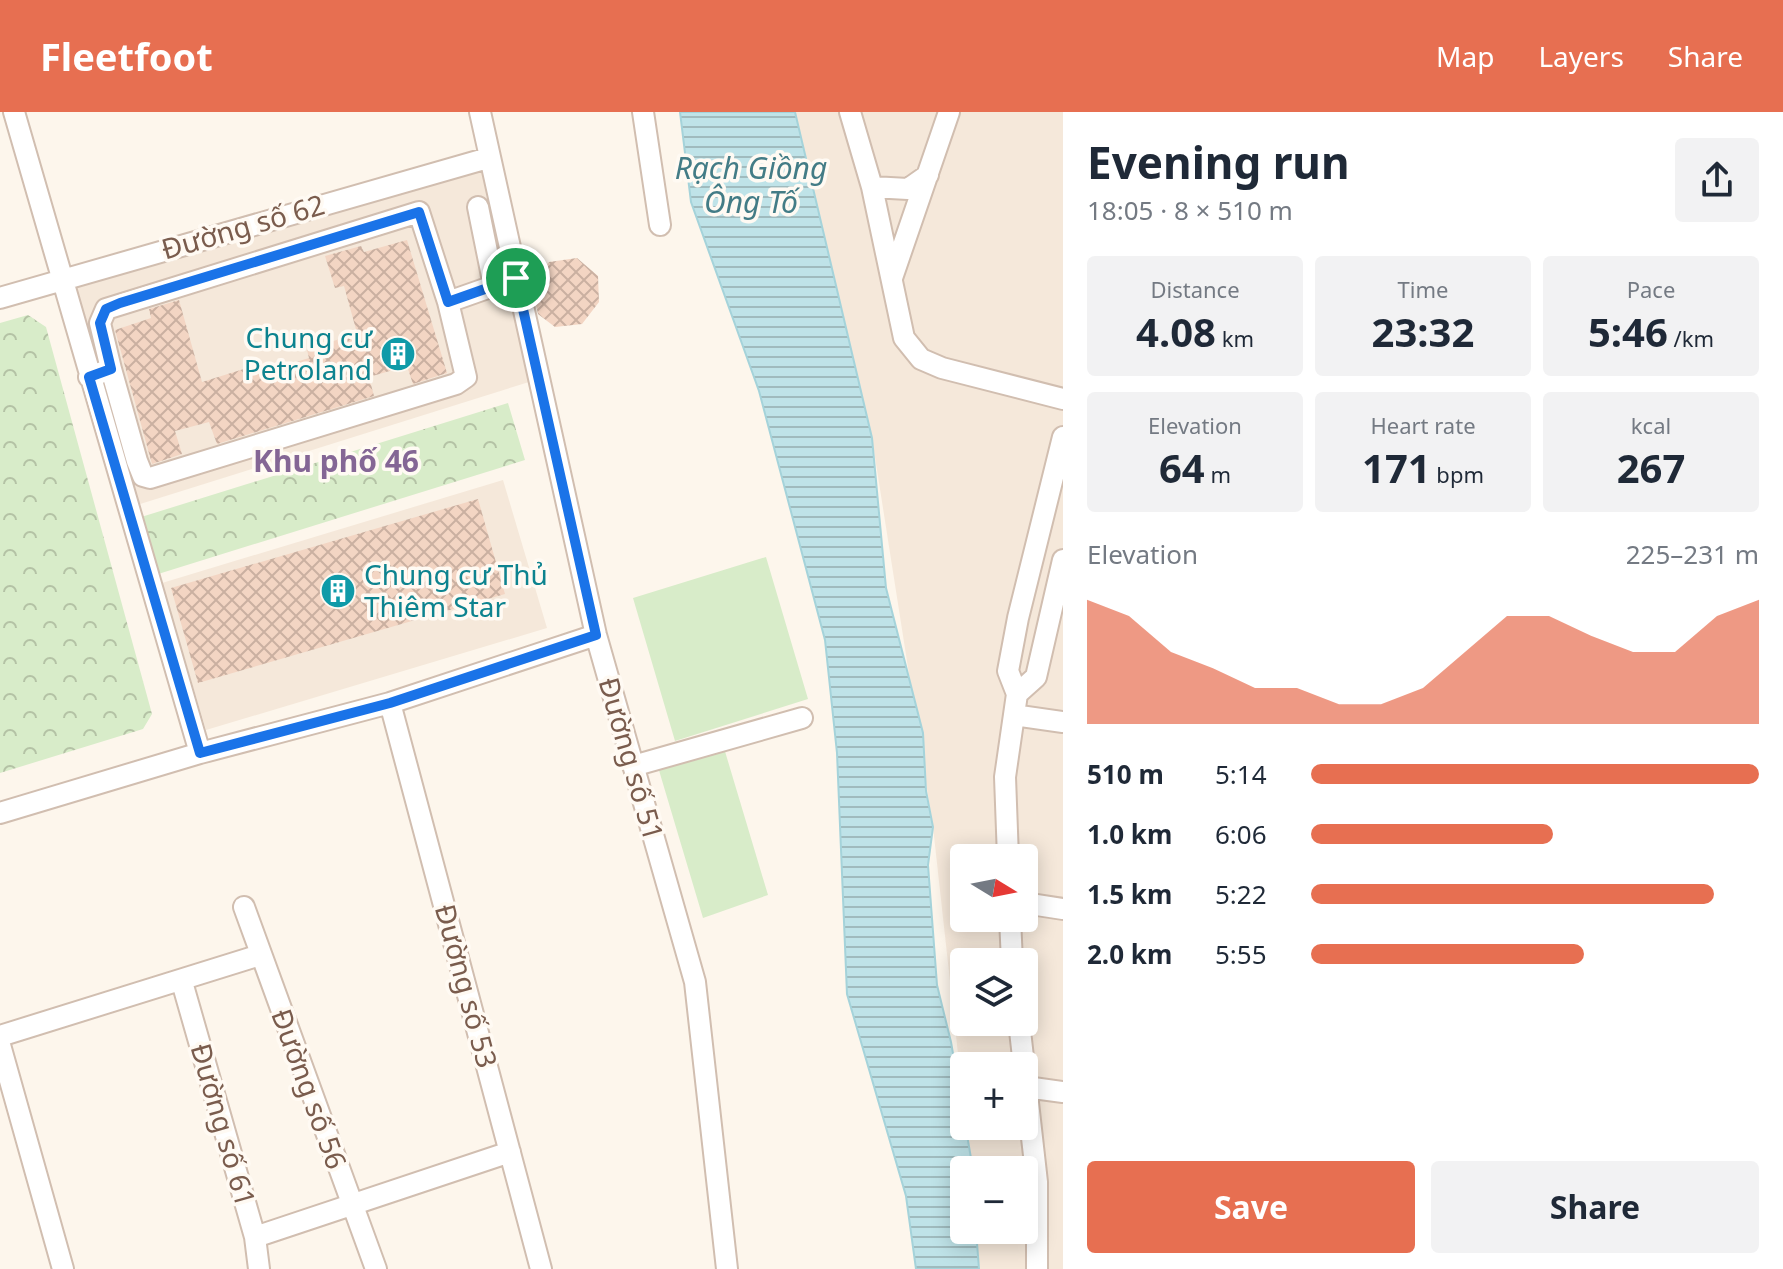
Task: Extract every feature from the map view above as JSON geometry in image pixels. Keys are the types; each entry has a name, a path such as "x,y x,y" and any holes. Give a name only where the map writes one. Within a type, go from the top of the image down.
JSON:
{"street":[{"path":"14,112 200,753"},
{"name":"Đường số 51","path":"480,112 596,635 695,982 727,1269"},
{"path":"643,112 660,225"},
{"path":"850,112 872,187 904,338 921,359 1063,399"},
{"path":"892,278 949,112"},
{"name":"Đường số 62","path":"0,298 60,278 488,158"},
{"path":"872,187 908,189 928,175"},
{"path":"478,207 494,286"},
{"path":"419,212 448,302 466,377 456,384 150,478 143,476 100,323 106,309 257,260 419,212"},
{"path":"248,226 257,260"},
{"path":"448,302 516,278"},
{"path":"89,377 111,369"},
{"path":"1007,844 1005,777 1017,694 1008,671 1063,437"},
{"path":"1017,694 1036,677 1063,560"},
{"path":"0,813 200,753 390,703 596,635"},
{"name":"Đường số 53","path":"390,703 541,1269"},
{"path":"1014,715 1063,722"},
{"path":"633,766 802,718"},
{"path":"1038,905 1063,909"},
{"name":"Đường số 56","path":"244,907 376,1269"},
{"path":"0,1036 182,982 260,955"},
{"name":"Đường số 61","path":"182,982 255,1237 259,1269"},
{"path":"0,1045 63,1269"},
{"path":"1038,1080 1063,1092"},
{"path":"1032,1140 1037,1182 1037,1269"},
{"path":"255,1237 510,1152"}],"shaded area":[{"path":"795,112 1063,112 1063,1269 979,1269 977,1244 1038,1244 1038,1156 969,1156 967,1140 1038,1140 1038,1052 958,1052 956,1036 1038,1036 1038,948 950,948 950,981 933,827 872,438"},
{"name":"Chung cư Petroland","path":"481,169 529,382 137,505 73,284"},
{"name":"Chung cư Thủ Thiêm Star","path":"503,480 547,628 206,730 162,583"}],"green space":[{"path":"28,315 46,327 152,714 143,729 0,773 0,323"},
{"path":"508,403 525,460 155,575 138,518"},
{"path":"766,557 808,699 675,741 633,598"},
{"path":"724,748 768,895 703,918 658,767"}],"water":[{"name":"Rạch Giồng Ông Tố","path":"680,112 795,112 872,438 886,588 923,733 926,791 933,827 928,865 937,985 953,1052 950,1052 950,1140 968,1140 971,1156 950,1156 950,1244 977,1244 979,1269 916,1269 906,1196 847,994 837,753 825,640 759,391 691,202"}],"building":[{"name":"Chung cư Petroland","path":"407,240 447,373 413,384 407,366 369,377 374,396 217,444 209,422 175,431 182,454 152,464 115,330 151,318 149,309 179,300 202,382 247,368 251,376 309,358 307,350 357,333 344,286 335,288 325,256 361,246 364,252"},
{"path":"577,258 598,276 599,302 582,324 555,327 538,314 531,283 549,262"},
{"name":"Chung cư Thủ Thiêm Star","path":"478,499 505,594 198,683 171,588"}],"place":[{"name":"Chung cư Petroland","path":"398,354"},
{"name":"Chung cư Thủ Thiêm Star","path":"338,591"}],"district":[{"name":"Khu phố 46","path":"336,462"}],"route":[{"path":"419,212 448,302 516,278 596,635 390,703 200,753 89,377 111,369 100,323 106,309 419,212"}]}
